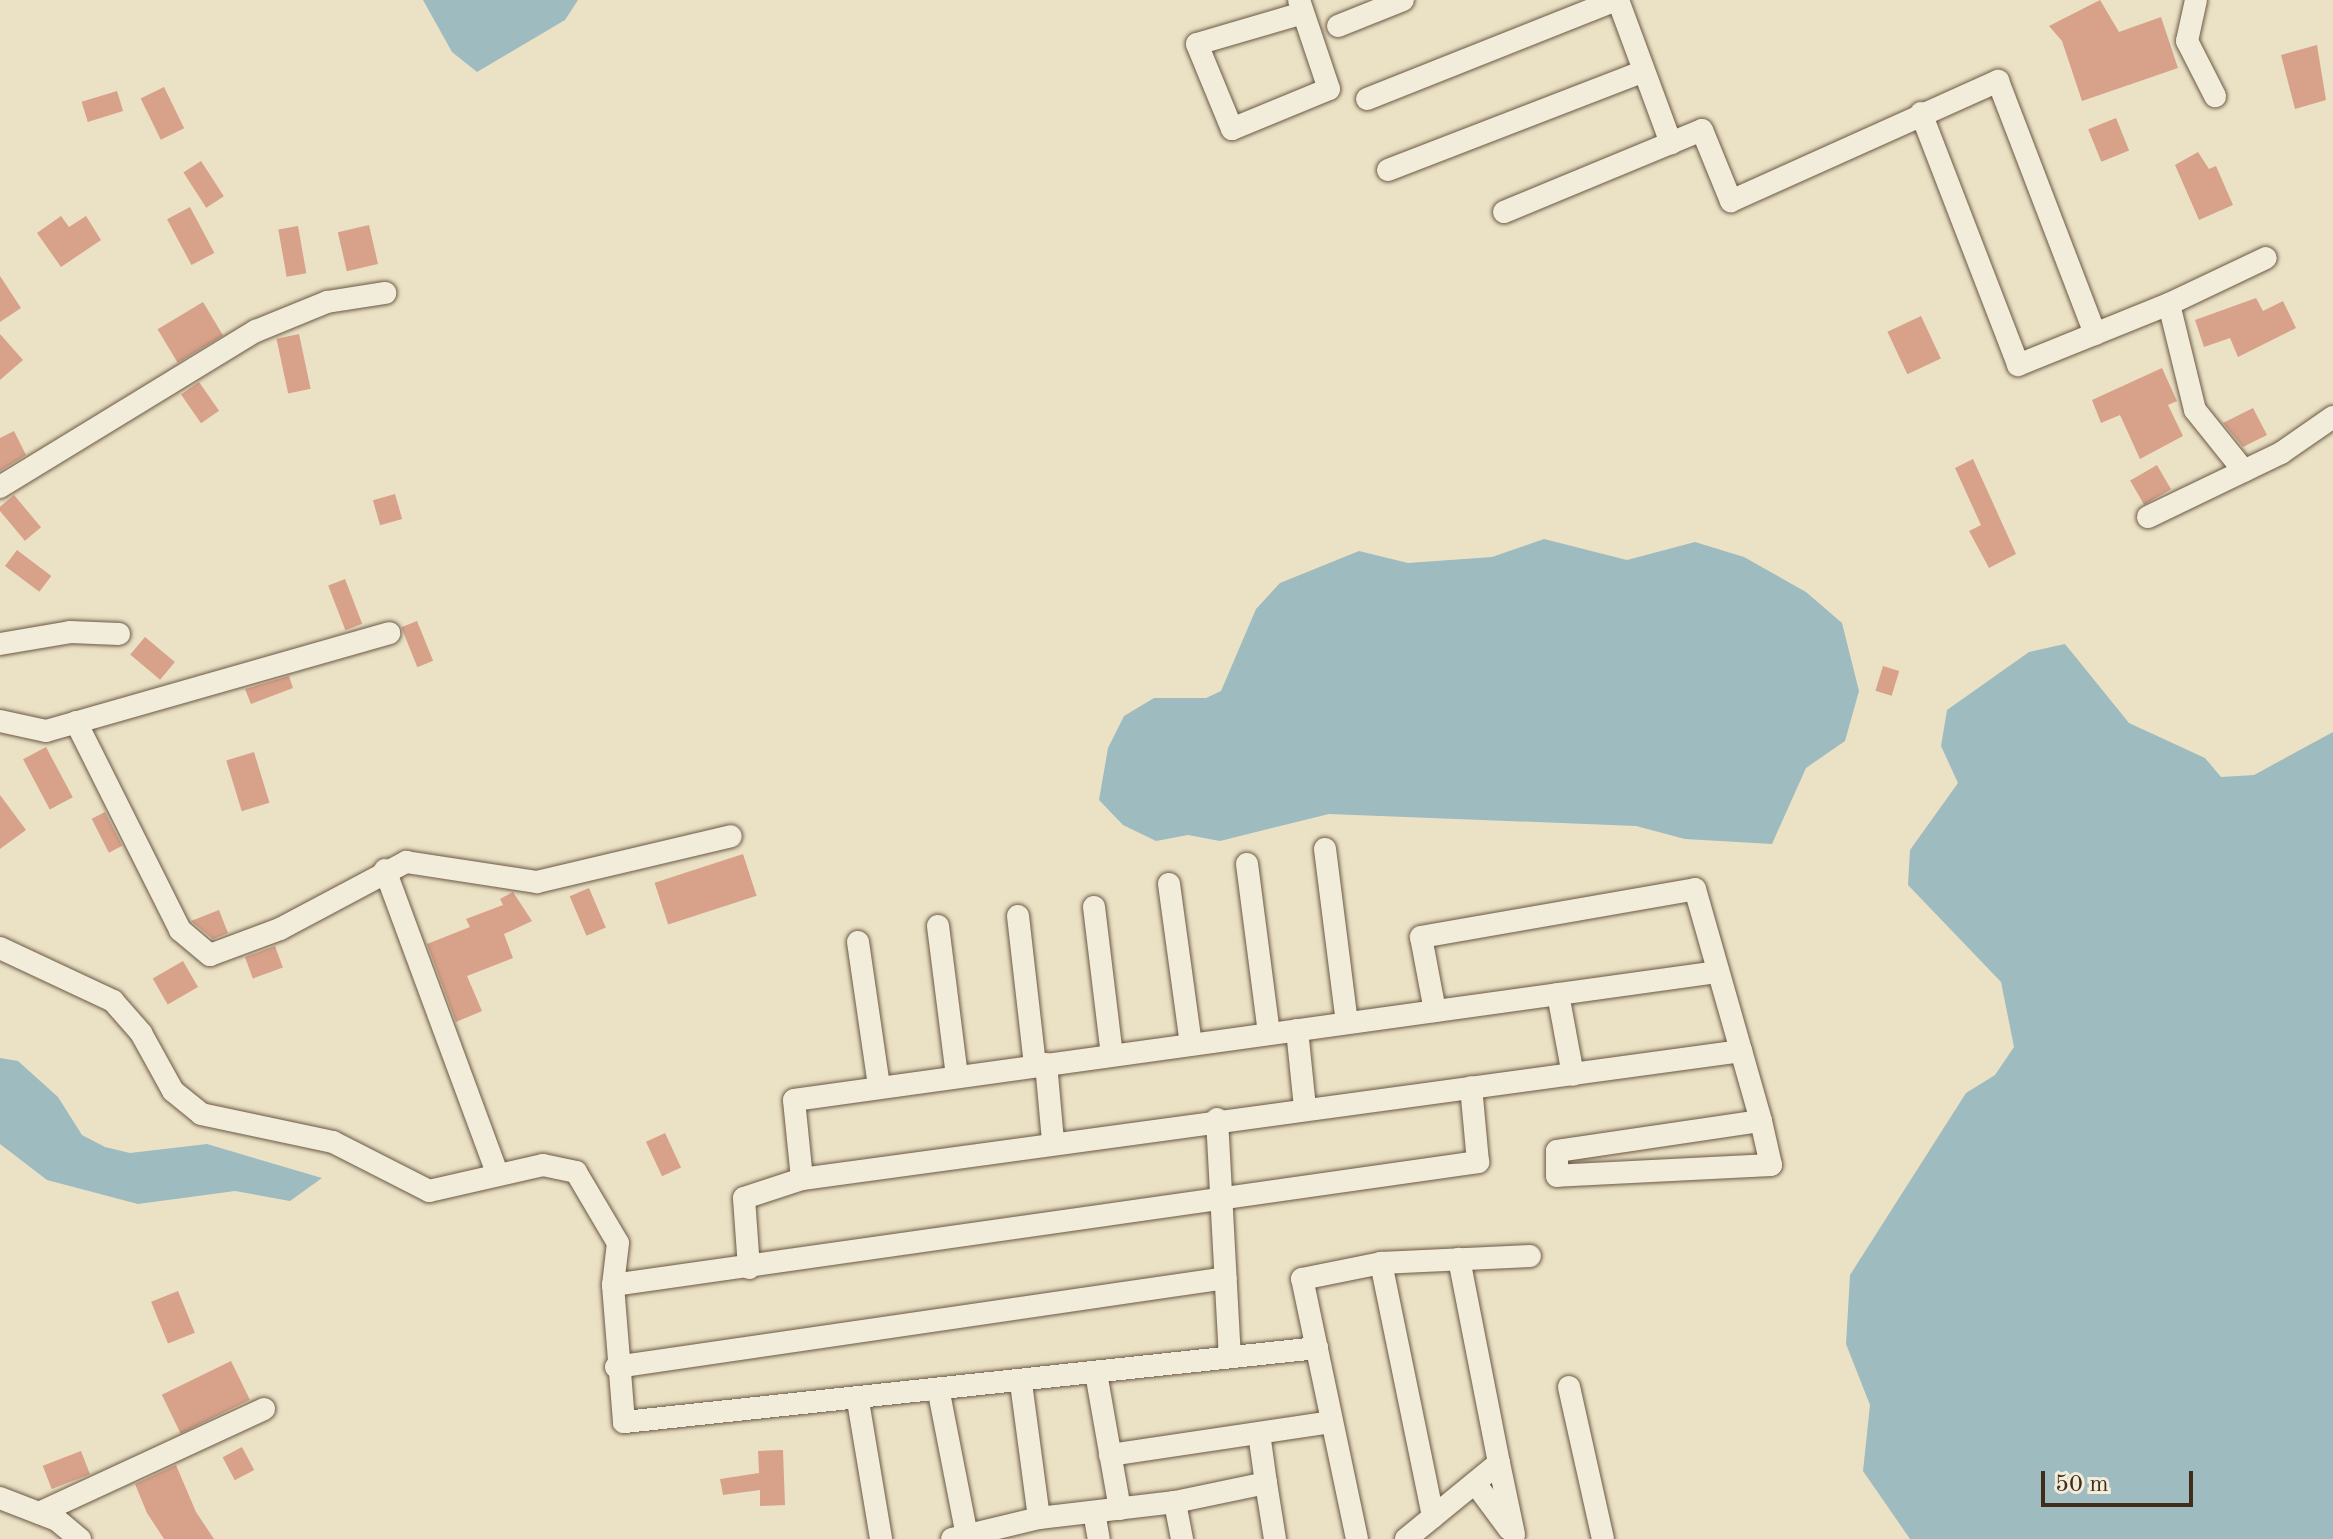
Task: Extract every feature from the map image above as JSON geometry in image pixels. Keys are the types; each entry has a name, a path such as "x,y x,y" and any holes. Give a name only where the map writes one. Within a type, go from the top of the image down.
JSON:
{"street":[{"path":"1338,26 1403,0"},
{"path":"1367,99 1617,0 1671,143"},
{"path":"2196,0 2187,41 2215,96"},
{"path":"1301,6 1329,89 1232,129 1197,44 1301,6"},
{"path":"1388,170 1644,71"},
{"path":"1504,212 1702,130 1731,201 1998,81 2095,334"},
{"path":"1921,113 2018,365 2169,304 2266,258"},
{"path":"0,487 256,331 327,302 385,293"},
{"path":"2169,304 2195,410 2244,471"},
{"path":"2148,517 2244,471 2333,417"},
{"path":"0,644 83,631 119,634"},
{"path":"0,721 24,731 76,722 389,633"},
{"path":"76,722 139,859 197,950 222,953 280,929 385,870 431,861 537,882 731,836"},
{"path":"1325,849 1347,1023"},
{"path":"1247,864 1269,1033"},
{"path":"385,870 497,1173"},
{"path":"1169,884 1191,1044"},
{"path":"1435,1011 1421,937 1695,889 1761,1121 1771,1165 1557,1176 1557,1151 1761,1121"},
{"path":"1094,907 1112,1055"},
{"path":"1018,916 1053,1141"},
{"path":"938,926 957,1076"},
{"path":"858,942 879,1086"},
{"path":"0,948 113,1001 141,1033 173,1091 201,1114 333,1142 429,1191 497,1173 543,1165 587,1182 618,1243 613,1285 616,1367 624,1422 939,1393 1317,1348"},
{"path":"802,1179 794,1100 1718,972"},
{"path":"1558,994 1573,1075"},
{"path":"1297,1030 1305,1108"},
{"path":"749,1268 744,1198 802,1179 1053,1141 1741,1051"},
{"path":"613,1285 1221,1201 1478,1162 1471,1087"},
{"path":"1217,1119 1230,1356"},
{"path":"1357,1539 1302,1279 1381,1263 1530,1256"},
{"path":"1459,1259 1516,1537"},
{"path":"1381,1263 1433,1517"},
{"path":"616,1367 1226,1278"},
{"path":"1096,1373 1120,1509"},
{"path":"1021,1383 1026,1527"},
{"path":"1569,1387 1603,1539"},
{"path":"939,1393 960,1538 1094,1512 1175,1502 1266,1483"},
{"path":"858,1401 881,1539"},
{"path":"39,1513 264,1409"},
{"path":"1110,1455 1332,1422"},
{"path":"1259,1433 1275,1539"},
{"path":"1406,1539 1499,1463"},
{"path":"1475,1483 1516,1537"},
{"path":"0,1498 39,1513 80,1539"},
{"path":"1175,1502 1182,1539"},
{"path":"1094,1512 1099,1539"}],"water":[{"path":"423,0 578,0 565,20 477,72 452,52"},
{"path":"1544,539 1627,560 1695,542 1744,557 1806,592 1842,623 1859,691 1845,741 1806,768 1772,844 1685,839 1636,826 1329,814 1220,841 1188,835 1156,841 1123,825 1099,800 1108,748 1124,716 1154,698 1206,698 1221,691 1256,609 1280,583 1359,551 1408,563 1492,557"},
{"path":"2065,644 2129,723 2205,758 2221,777 2254,775 2333,732 2333,1539 1910,1539 1863,1471 1870,1405 1846,1344 1850,1275 1966,1093 1995,1075 2014,1047 2001,982 1908,885 1910,850 1958,783 1941,746 1947,710 2029,652"},
{"path":"0,1058 18,1061 58,1097 82,1135 105,1147 130,1153 207,1144 322,1178 290,1201 235,1191 138,1204 47,1180 0,1144"}],"building":[{"path":"2100,0 2119,32 2161,17 2178,68 2082,101 2062,41 2049,26"},
{"path":"2317,45 2326,100 2295,109 2281,55"},
{"path":"164,87 184,128 161,140 141,98"},
{"path":"117,91 123,111 88,122 82,102"},
{"path":"2116,118 2129,150 2101,162 2088,129"},
{"path":"2198,152 2209,169 2216,166 2233,205 2199,220 2175,165"},
{"path":"201,161 224,196 206,208 183,172"},
{"path":"190,207 214,253 191,265 167,219"},
{"path":"61,216 69,227 86,216 101,240 61,267 37,233"},
{"path":"369,225 378,264 347,271 338,232"},
{"path":"298,226 306,273 287,277 278,229"},
{"path":"0,276 21,308 0,322"},
{"path":"2256,298 2263,311 2283,301 2296,328 2238,357 2230,338 2204,347 2195,320"},
{"path":"203,302 223,335 178,363 158,329"},
{"path":"1921,316 1941,359 1907,374 1887,332"},
{"path":"0,334 23,360 0,380"},
{"path":"299,334 311,389 288,394 277,339"},
{"path":"2162,368 2177,401 2168,405 2183,436 2140,459 2120,415 2101,423 2092,400"},
{"path":"199,382 219,411 201,423 181,395"},
{"path":"2253,408 2267,435 2243,447 2223,423"},
{"path":"14,431 26,455 0,471 0,438"},
{"path":"1973,459 2016,554 1989,568 1969,531 1981,525 1955,468"},
{"path":"2157,465 2171,489 2144,505 2130,481"},
{"path":"395,494 402,519 380,525 373,500"},
{"path":"14,495 41,527 25,541 0,511 0,507"},
{"path":"17,550 51,576 39,592 5,566"},
{"path":"345,579 362,624 345,630 328,585"},
{"path":"417,621 433,661 417,667 401,627"},
{"path":"145,637 175,662 160,680 130,655"},
{"path":"1883,666 1899,671 1892,696 1875,691"},
{"path":"289,676 293,688 251,704 245,689"},
{"path":"46,747 73,797 50,810 23,759"},
{"path":"254,752 269,803 242,811 226,760"},
{"path":"0,795 26,830 0,849"},
{"path":"105,812 122,846 109,853 92,819"},
{"path":"743,854 757,896 668,925 655,883"},
{"path":"589,888 606,928 586,936 570,896"},
{"path":"513,892 532,921 504,934 513,958 467,976 482,1011 456,1022 427,944 470,927 466,919 503,905 500,899"},
{"path":"219,910 228,933 213,939 191,921"},
{"path":"275,946 283,968 253,979 245,957"},
{"path":"183,961 198,987 168,1004 153,978"},
{"path":"665,1133 681,1167 662,1176 646,1142"},
{"path":"178,1291 195,1333 168,1344 151,1302"},
{"path":"231,1361 250,1400 181,1433 162,1395"},
{"path":"242,1447 254,1470 235,1480 223,1457"},
{"path":"783,1450 785,1505 760,1506 760,1490 723,1495 720,1479 759,1473 758,1451"},
{"path":"81,1451 90,1474 52,1489 43,1466"},
{"path":"176,1465 196,1512 214,1539 164,1539 147,1513 135,1484"}]}
